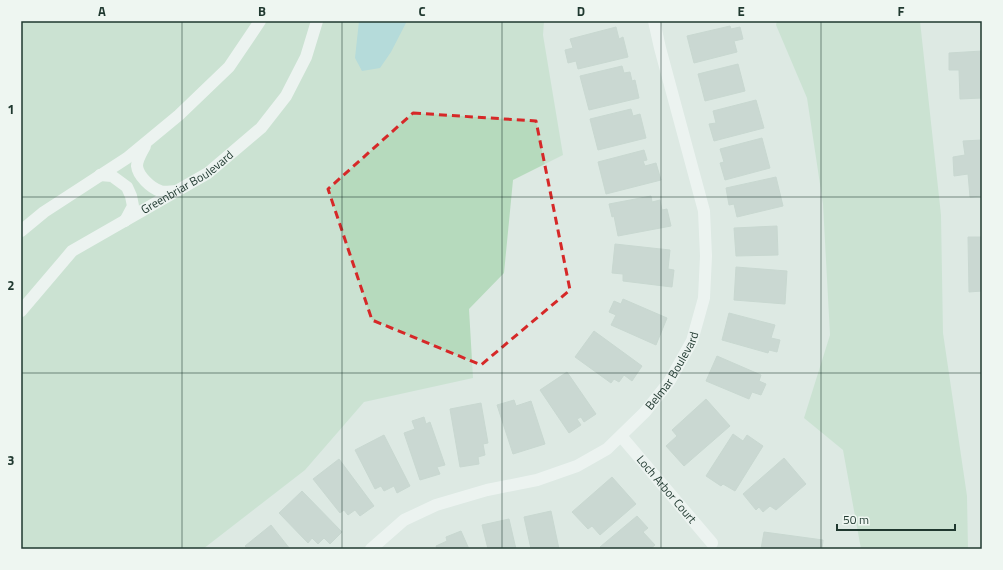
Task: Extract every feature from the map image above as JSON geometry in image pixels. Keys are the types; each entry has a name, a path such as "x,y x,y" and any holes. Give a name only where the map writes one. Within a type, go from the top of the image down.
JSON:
{"street":[{"path":"21,231 44,212 127,158 178,115 229,67 260,21"},
{"name":"Greenbriar Boulevard","path":"21,311 72,251 208,173 261,128 286,96 306,58 316,21"},
{"name":"Belmar Boulevard","path":"371,549 404,520 436,505 487,490 536,480 577,466 607,449 645,412 669,382 692,341 704,298 706,256 704,211 654,21"},
{"path":"148,141 139,156 137,167 141,176 147,183 161,192 177,191"},
{"path":"100,175 112,176 127,187 133,206 125,221"},
{"name":"Loch Arbor Court","path":"621,436 712,543"}],"highlighted area":[{"path":"413,113 536,121 570,290 481,365 372,320 328,189"}],"green space":[{"path":"21,21 544,21 543,35 563,155 513,180 504,273 469,309 473,378 364,402 305,470 203,549 21,549"},
{"path":"777,21 920,21 941,215 943,333 967,496 968,549 861,549 843,450 804,418 830,335 823,204 807,98 776,25"}],"water":[{"path":"359,21 407,21 391,52 380,68 362,71 355,58"}],"building":[{"path":"730,26 731,29 740,27 743,39 734,41 737,52 694,63 687,36"},
{"path":"616,27 619,39 623,37 628,57 578,69 576,61 568,63 565,50 573,48 570,39"},
{"path":"982,51 982,98 960,99 959,70 949,70 949,53"},
{"path":"738,64 745,91 705,101 698,74"},
{"path":"622,66 624,73 630,72 632,81 635,80 639,98 589,110 580,76"},
{"path":"756,100 764,128 714,141 709,124 716,123 713,111"},
{"path":"631,109 633,116 640,114 646,138 598,150 590,119"},
{"path":"762,138 770,168 725,180 720,163 724,162 720,149"},
{"path":"982,140 982,196 970,197 968,174 954,176 953,157 965,155 963,141"},
{"path":"644,150 647,160 643,161 645,166 656,163 661,180 606,194 598,162"},
{"path":"776,177 783,206 737,217 734,204 729,205 726,188"},
{"path":"651,196 652,202 660,200 662,210 667,209 671,226 618,236 614,216 612,217 609,204"},
{"path":"777,226 778,255 736,256 734,228"},
{"path":"968,237 982,237 982,291 969,292"},
{"path":"615,244 670,250 668,269 674,270 672,287 623,281 623,274 612,273"},
{"path":"736,267 787,271 785,304 734,300"},
{"path":"623,299 667,318 656,345 611,325 616,315 609,312 614,301 621,304"},
{"path":"729,313 775,325 771,338 780,340 777,352 769,350 768,353 722,340"},
{"path":"594,331 642,366 632,381 624,375 619,382 614,379 611,383 575,357"},
{"path":"717,356 761,375 759,381 766,384 761,395 752,392 749,399 706,381"},
{"path":"567,372 596,414 584,422 581,417 577,419 581,425 569,433 540,390"},
{"path":"706,399 730,426 684,466 666,446 677,436 672,430"},
{"path":"514,400 516,406 531,401 545,444 513,454 497,405"},
{"path":"481,403 488,443 483,444 485,455 478,457 479,464 460,467 450,409"},
{"path":"424,417 426,424 430,422 445,465 437,467 440,474 420,480 404,433 415,429 412,421"},
{"path":"733,434 743,441 747,435 763,446 735,491 723,484 721,486 706,476"},
{"path":"384,435 410,486 397,493 394,486 384,491 381,486 375,489 355,450"},
{"path":"784,458 806,484 776,510 770,506 763,512 759,507 756,510 743,494"},
{"path":"339,459 374,506 360,516 355,510 348,515 344,510 340,513 313,479"},
{"path":"612,477 636,504 600,535 592,526 588,529 572,512"},
{"path":"302,491 342,532 330,544 324,538 318,544 312,538 308,543 279,513"},
{"path":"551,511 559,549 531,549 524,517"},
{"path":"637,516 648,528 643,532 655,545 650,549 602,549 600,547"},
{"path":"509,519 516,549 488,549 482,525"},
{"path":"271,525 290,549 248,549 245,546"},
{"path":"461,531 469,549 437,549 436,546 447,541 446,537"},
{"path":"764,532 823,540 822,549 761,549"}]}
